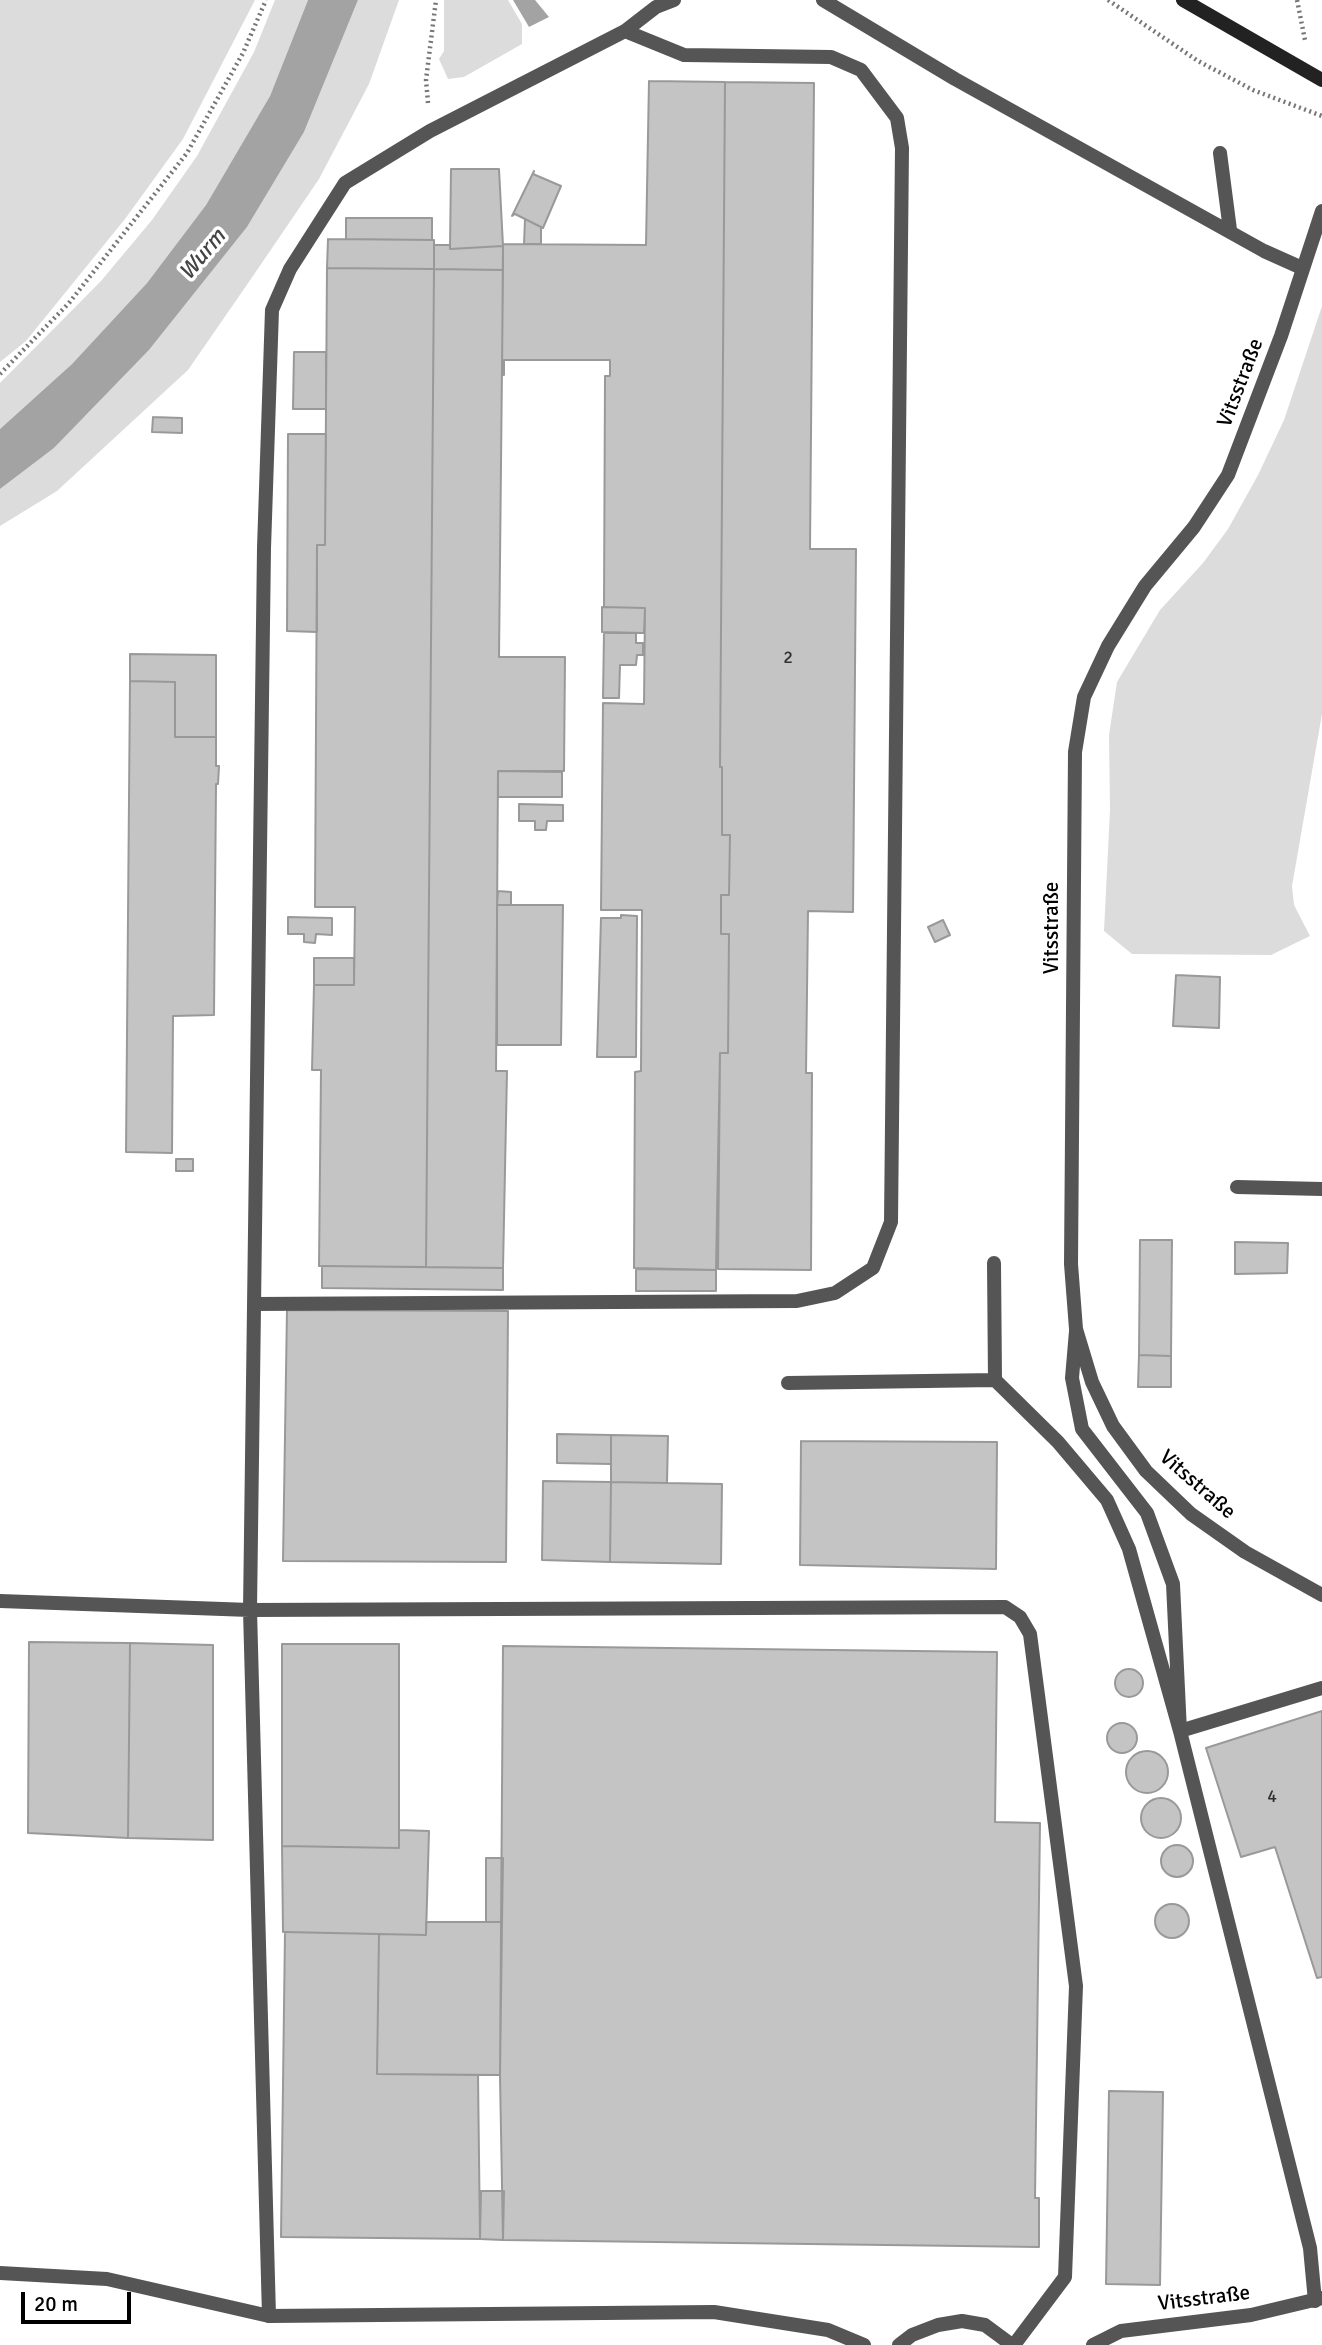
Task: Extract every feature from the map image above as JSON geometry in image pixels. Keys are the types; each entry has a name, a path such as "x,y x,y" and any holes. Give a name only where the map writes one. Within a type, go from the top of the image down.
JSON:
{"street":[{"path":"269,2316 250,1610 264,548 272,310 289,269 345,183 430,131 625,31 656,7 674,0"},
{"path":"823,0 956,79 1264,251 1302,268"},
{"path":"1184,0 1322,80"},
{"path":"254,1304 796,1300 835,1293 873,1268 891,1222 902,148 897,118 861,70 831,57 684,55 625,31"},
{"path":"1220,153 1230,230"},
{"name":"Vitsstraße","path":"1322,211 1281,336 1228,475 1194,527 1145,586 1108,646 1084,697 1074,752 1071,1264 1076,1329 1093,1382 1113,1426 1146,1471 1202,1521 1245,1552 1322,1595"},
{"path":"1237,1187 1322,1189"},
{"path":"994,1264 995,1380 1058,1442 1107,1500 1129,1549 1180,1731 1310,2248 1319,2300"},
{"path":"1076,1329 1072,1378 1082,1429 1147,1513 1174,1584 1180,1731"},
{"path":"788,1383 995,1380"},
{"path":"0,1601 250,1610 1004,1606 1020,1617 1030,1634 1076,1986 1065,2277 1013,2345 985,2325 962,2321 939,2325 912,2335 899,2345"},
{"path":"1180,1731 1322,1688"},
{"path":"0,2273 107,2279 269,2316 714,2312 828,2330 864,2345"},
{"name":"Vitsstraße","path":"1093,2345 1121,2331 1251,2315 1319,2300"}],"path":[{"path":"0,374 69,303 187,153 243,53 266,0"},
{"path":"430,131 426,80 436,0"},
{"path":"1108,0 1198,61 1253,90 1322,116"},
{"path":"1297,0 1308,56 1300,69"}],"shaded area":[{"path":"0,0 255,0 183,139 125,219 26,341 0,362"},
{"path":"275,0 308,0 270,96 206,205 147,283 72,364 0,429 0,383 101,281 152,220 197,156 254,52"},
{"path":"358,0 399,0 369,84 319,179 253,276 188,370 57,491 0,526 0,489 54,448 149,350 247,227 304,132"},
{"path":"444,0 508,0 522,24 522,44 464,77 448,79 439,59 444,51"},
{"path":"1322,306 1322,714 1292,886 1294,905 1310,936 1271,955 1132,954 1104,931 1110,810 1109,735 1117,682 1160,610 1203,563 1228,529 1258,475 1284,420"}],"water":[{"name":"Wurm","path":"308,0 358,0 304,132 247,227 149,350 54,448 0,489 0,429 72,364 147,283 206,205 270,96"},
{"path":"513,0 535,0 549,17 529,27"}],"building":[{"path":"649,81 725,82 720,767 722,835 730,835 729,895 721,895 721,934 729,934 728,1053 720,1053 716,1270 634,1268 635,1072 641,1071 642,910 601,910 603,703 644,704 645,608 604,607 605,376 610,376 610,360 504,360 504,375 502,374 503,244 646,245"},
{"path":"725,82 814,83 810,549 856,549 853,912 808,911 806,1073 812,1073 811,1270 718,1269 720,1053 728,1053 729,934 721,934 721,895 729,895 730,835 722,835 720,767"},
{"path":"451,169 499,169 503,246 450,249"},
{"path":"534,171 533,174 561,186 543,228 515,214 512,216"},
{"path":"346,218 432,218 432,240 346,239"},
{"path":"525,219 541,227 541,244 524,244"},
{"path":"328,239 434,240 434,269 327,268"},
{"path":"434,245 450,245 450,249 503,246 503,270 434,269"},
{"path":"327,268 434,269 426,1267 319,1266 321,1070 312,1070 314,985 354,985 355,907 315,907 317,545 325,545"},
{"path":"434,269 503,270 499,657 565,657 564,771 498,771 496,1071 507,1071 503,1268 426,1267"},
{"path":"294,352 326,352 326,409 293,409"},
{"path":"153,417 182,418 182,433 152,432"},
{"path":"288,434 326,434 325,545 317,545 317,632 287,631"},
{"path":"602,607 645,608 644,633 602,632"},
{"path":"604,633 636,633 636,643 643,643 643,655 637,655 636,665 620,665 619,698 603,698"},
{"path":"130,654 216,655 216,737 175,737 175,682 130,681"},
{"path":"130,681 175,682 175,737 216,737 216,766 219,766 216,784 214,1015 173,1016 172,1153 126,1152"},
{"path":"498,771 562,772 562,797 498,797"},
{"path":"519,804 563,805 563,821 547,821 546,830 535,830 535,821 519,821"},
{"path":"498,891 511,892 511,905 497,905"},
{"path":"497,905 563,905 561,1045 497,1045"},
{"path":"621,915 637,916 636,1057 597,1057 601,918 621,918"},
{"path":"288,917 332,918 332,935 316,934 315,943 304,942 304,934 288,934"},
{"path":"943,920 950,935 935,942 928,927"},
{"path":"314,958 354,958 354,985 314,985"},
{"path":"1176,975 1220,977 1219,1028 1173,1026"},
{"path":"176,1159 193,1159 193,1171 176,1171"},
{"path":"1140,1240 1172,1240 1171,1356 1139,1355"},
{"path":"1235,1242 1288,1243 1287,1273 1235,1274"},
{"path":"322,1266 503,1268 503,1290 322,1288"},
{"path":"636,1269 716,1270 716,1291 636,1291"},
{"path":"287,1310 508,1311 506,1562 283,1561"},
{"path":"1139,1355 1171,1356 1171,1387 1138,1387"},
{"path":"557,1434 611,1435 611,1464 557,1463"},
{"path":"611,1435 668,1436 667,1483 611,1482"},
{"path":"801,1441 997,1442 996,1569 800,1565"},
{"path":"543,1481 611,1482 610,1562 542,1560"},
{"path":"611,1482 722,1484 721,1564 610,1562"},
{"path":"29,1642 130,1643 128,1838 28,1833"},
{"path":"130,1643 213,1645 213,1840 128,1838"},
{"path":"282,1644 399,1644 399,1848 282,1846"},
{"path":"503,1646 997,1652 995,1822 1040,1823 1035,2198 1039,2198 1039,2247 503,2240 500,2076"},
{"path":"1129,1669 1139,1673 1143,1683 1139,1693 1129,1697 1119,1693 1115,1683 1119,1673"},
{"path":"1322,1711 1322,1977 1317,1978 1275,1847 1241,1857 1206,1748"},
{"path":"1122,1723 1128,1724 1136,1732 1136,1744 1128,1752 1122,1753 1116,1752 1108,1744 1107,1738 1108,1732 1116,1724"},
{"path":"1147,1751 1162,1757 1168,1772 1162,1787 1147,1793 1132,1787 1126,1772 1132,1757"},
{"path":"1161,1798 1169,1799 1175,1804 1180,1810 1180,1826 1175,1832 1169,1837 1161,1838 1153,1837 1147,1832 1142,1826 1141,1818 1142,1810 1147,1804 1153,1799"},
{"path":"399,1830 429,1831 426,1935 283,1932 282,1846 399,1848"},
{"path":"1177,1845 1188,1850 1193,1861 1188,1872 1177,1877 1166,1872 1161,1861 1166,1850"},
{"path":"486,1858 503,1858 502,1922 486,1922"},
{"path":"1172,1904 1184,1909 1189,1921 1184,1933 1172,1938 1160,1933 1155,1921 1160,1909"},
{"path":"426,1922 502,1922 500,2075 377,2074 379,1934 426,1935"},
{"path":"285,1932 379,1934 377,2074 478,2075 480,2239 281,2237"},
{"path":"1109,2091 1163,2092 1160,2285 1106,2284"},
{"path":"481,2191 504,2191 503,2240 480,2239"}]}
